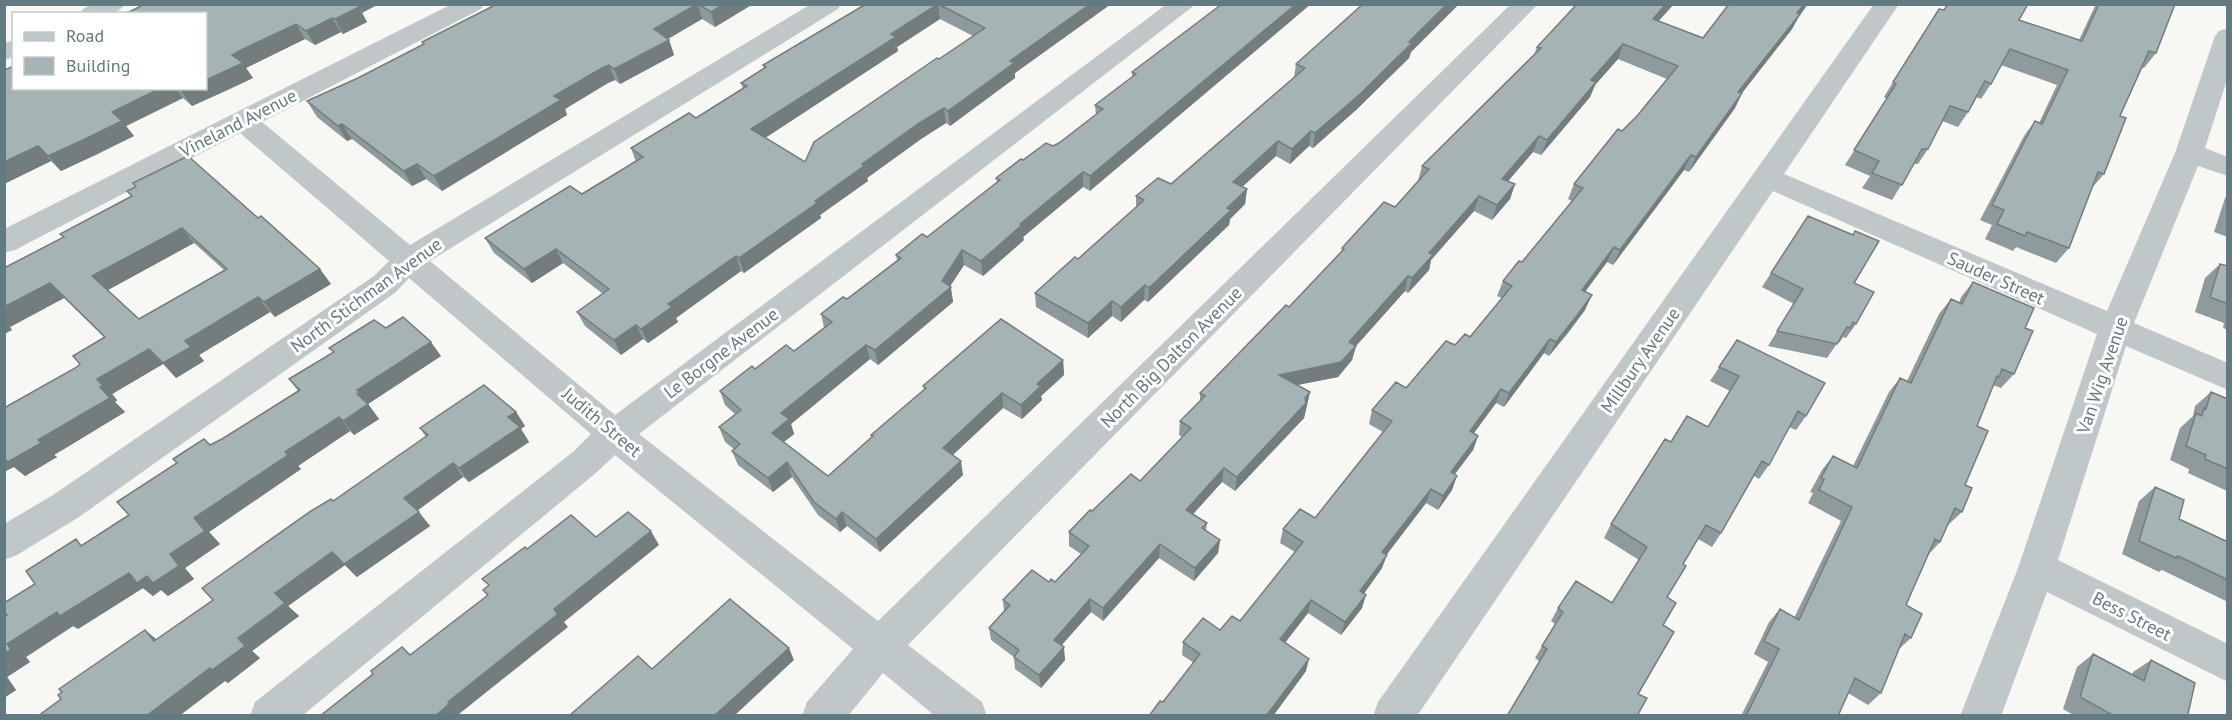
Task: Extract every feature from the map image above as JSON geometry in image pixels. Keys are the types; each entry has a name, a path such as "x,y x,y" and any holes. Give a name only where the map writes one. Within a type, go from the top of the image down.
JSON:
{"street":[{"path":"96,12 113,4"},
{"name":"Vineland Avenue","path":"4,242 472,4"},
{"name":"North Stichman Avenue","path":"4,544 66,506 385,284 408,260 829,4"},
{"name":"Le Borgne Avenue","path":"270,716 585,462 614,434 1184,4"},
{"name":"North Big Dalton Avenue","path":"822,716 880,646 1526,4"},
{"name":"Millbury Avenue","path":"1393,716 1887,4"},
{"name":"Van Wig Avenue","path":"1980,716 2037,568 2115,330 2189,153 2228,36"},
{"name":"Judith Street","path":"243,121 614,434 967,716"},
{"path":"2189,153 2228,167"},
{"name":"Sauder Street","path":"1766,177 2115,330 2228,376"},
{"name":"Bess Street","path":"2037,568 2228,664"}],"building":[{"path":"145,4 356,4 359,7 306,31 296,24 239,51 232,55 243,63 207,80 207,12 129,12"},
{"path":"497,4 697,4 654,29 669,40 614,69 609,65 602,68 554,96 561,100 434,176 417,164 404,171 342,124 338,126 307,101 358,78"},
{"path":"698,4 723,4 711,12"},
{"path":"866,4 938,4 1090,4 1010,61 1014,63 948,111 944,108 918,124 862,164 864,166 815,201 817,203 668,304 672,307 641,329 636,325 614,340 577,312 609,289 556,249 524,269 485,238 570,186 582,194 643,157 631,148 689,113 696,118 747,86 741,83 766,67 763,65","holes":["938,4 985,28 814,142 805,162 751,129 896,37 891,34"]},
{"path":"1222,4 1296,4 1090,176 1083,172 1020,224 1022,225 981,261 962,250 942,281 951,287 875,350 866,345 781,413 789,419 772,433 828,476 926,388 923,386 1001,319 1063,360 1037,384 1041,386 1021,405 1002,393 943,448 961,461 876,539 842,512 836,519 814,502 787,462 768,478 732,451 740,444 719,427 741,410 720,391 752,366 755,369 786,345 794,351 832,322 821,314 843,297 847,299 901,258 896,255 922,234 927,237 1000,180 996,178 1021,159 1023,160 1046,143 1053,146 1059,143 1103,109 1095,105 1136,74 1132,72"},
{"path":"1363,4 1447,4 1409,42 1412,43 1359,95 1315,133 1311,131 1292,149 1278,141 1233,182 1247,189 1227,208 1231,210 1149,288 1145,285 1121,307 1112,301 1088,323 1035,293 1075,257 1078,259 1144,200 1136,196 1158,178 1171,184 1305,68 1296,64"},
{"path":"1577,4 1666,4 1653,19 1703,38 1729,4 1804,4 1797,13 1800,14 1738,92 1742,93 1696,157 1691,155 1620,250 1614,247 1582,290 1592,295 1575,318 1556,342 1550,339 1509,393 1501,389 1470,431 1478,436 1451,472 1457,476 1443,496 1431,489 1382,552 1387,555 1360,591 1366,595 1345,622 1311,600 1280,639 1309,659 1266,716 1149,716 1160,701 1163,702 1200,654 1183,642 1203,618 1220,630 1232,616 1240,621 1303,542 1283,529 1300,509 1315,518 1392,421 1372,410 1396,382 1406,388 1446,341 1455,345 1465,334 1470,337 1512,286 1503,281 1519,261 1522,262 1583,188 1574,184 1618,129 1622,131 1637,116 1678,66 1623,44 1591,80 1596,82 1547,140 1539,136 1502,179 1515,184 1497,205 1479,196 1429,253 1433,255 1412,278 1408,276 1349,342 1356,346 1341,362 1279,375 1310,392 1305,398 1306,403 1237,477 1224,468 1186,510 1207,523 1202,528 1220,540 1195,568 1160,544 1103,608 1090,599 1054,640 1064,647 1039,675 1014,657 1019,650 989,628 1010,605 1003,600 1032,570 1049,582 1051,579 1055,582 1089,546 1069,532 1131,474 1140,481 1191,428 1180,421 1205,396 1200,393 1286,305 1289,307 1344,249 1342,248 1384,202 1395,207 1429,169 1422,166 1541,48 1537,47"},
{"path":"1948,4 2028,4 2019,20 2082,41 2099,4 2175,4 2156,53 2149,51 2120,116 2126,118 2104,174 2098,172 2069,248 2027,232 2025,236 1997,224 2004,210 1992,205 2035,121 2042,124 2068,70 2010,49 1991,84 1985,81 1968,112 1950,106 1928,149 1922,149 1902,185 1872,173 1879,161 1854,150 1896,84 1893,82 1939,9 1944,10"},
{"path":"12,67 12,90 157,90 112,112 122,121 83,140 48,156 38,146 4,162 4,70"},
{"path":"188,156 258,218 261,216 320,269 264,302 258,297 185,341 191,347 163,363 149,349 97,379 103,386 100,387 110,398 38,440 41,443 8,462 4,458 4,408 77,367 80,364 73,356 105,337 50,283 4,307 4,268 64,237 60,234 132,196 127,191 136,187 133,183","holes":["182,228 227,269 139,319 92,276"]},
{"path":"1808,216 1853,235 1855,231 1879,241 1854,283 1874,292 1856,324 1853,322 1850,328 1847,327 1837,344 1777,331 1803,289 1771,273"},
{"path":"2220,264 2228,266 2228,304 2210,297"},
{"path":"1973,282 2034,308 2025,328 2033,331 2014,374 2002,369 1999,377 1997,376 1977,426 1988,431 1965,485 1972,488 1962,512 1955,508 1940,542 1935,539 1906,605 1922,614 1911,638 1905,634 1881,693 1855,678 1838,716 1746,716 1779,649 1764,641 1780,609 1799,620 1852,507 1819,490 1824,479 1821,478 1833,456 1857,468 1900,378 1911,383 1951,299 1962,304"},
{"path":"403,317 431,342 357,390 359,392 357,394 368,404 343,421 339,417 285,452 288,455 194,518 205,531 170,554 179,566 153,583 147,576 137,583 129,573 60,616 57,612 7,644 11,649 4,654 4,616 7,615 4,611 4,603 35,584 26,571 76,539 81,546 129,515 117,502 177,463 173,459 204,439 210,445 222,439 300,390 289,379 334,352 329,348 374,320 386,328"},
{"path":"1737,340 1825,383 1806,416 1798,411 1769,465 1762,461 1721,533 1706,525 1683,564 1686,566 1667,597 1676,603 1663,625 1674,632 1638,694 1647,698 1637,716 1507,716 1547,649 1542,646 1563,612 1558,608 1576,581 1612,603 1647,547 1611,524 1665,439 1671,442 1687,416 1708,427 1739,376 1719,367"},
{"path":"484,385 516,412 508,417 520,427 459,468 453,463 404,498 419,512 344,564 332,552 275,593 285,603 238,638 245,646 212,670 210,668 146,716 38,716 61,699 58,695 62,692 59,689 145,630 154,641 213,600 202,588 311,511 331,499 333,501 428,435 420,428"},
{"path":"2211,392 2228,399 2228,469 2205,459 2206,455 2186,446 2196,413 2202,416"},
{"path":"2155,487 2184,500 2179,519 2228,542 2228,580 2178,556 2176,558 2139,541"},
{"path":"628,512 651,531 554,609 558,614 448,702 449,704 435,716 320,716 373,674 371,671 402,647 410,655 488,595 483,590 489,585 482,579 525,547 527,549 571,515 596,537"},
{"path":"730,599 789,648 714,716 570,715 638,656 652,669"},
{"path":"2093,654 2144,681 2151,660 2195,683 2188,714 2191,716 2114,716 2080,697"}]}
